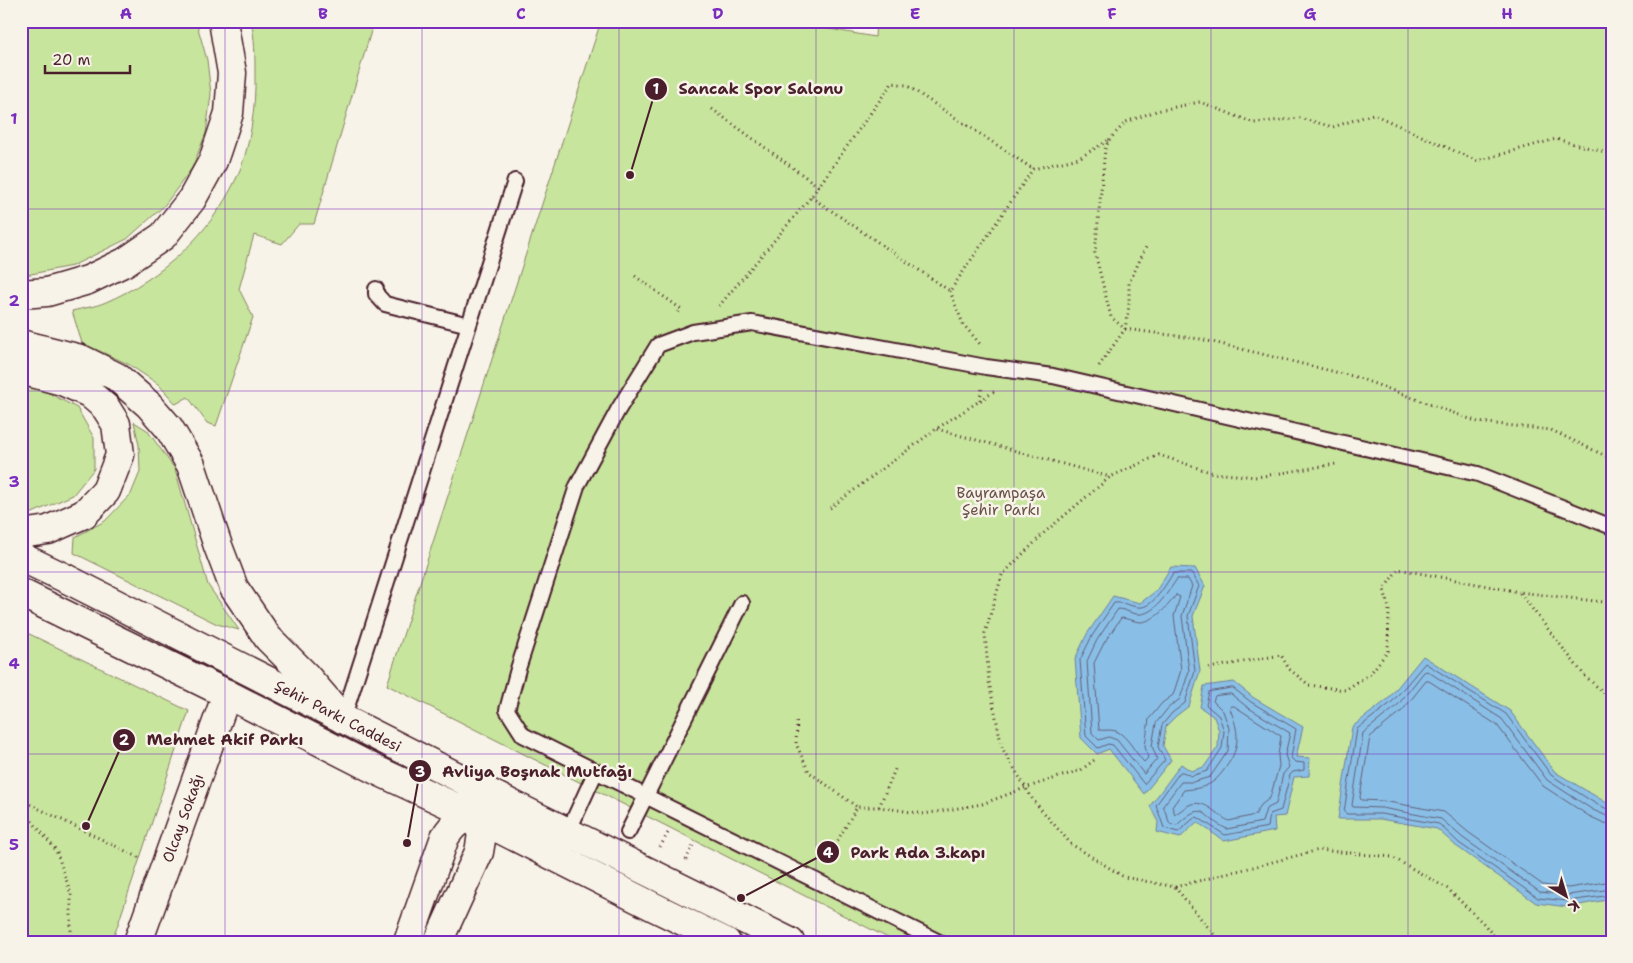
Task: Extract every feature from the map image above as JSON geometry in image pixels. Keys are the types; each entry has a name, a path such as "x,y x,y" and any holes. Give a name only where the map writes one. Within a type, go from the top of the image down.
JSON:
{"main road":[{"path":"21,294 47,292 88,280 125,262 163,236 192,199 213,161 228,113 232,73 223,21"},
{"path":"21,344 81,359 117,377 149,405 164,422 191,465 234,588 268,638 305,675 344,719"},
{"path":"21,370 62,381 89,393 106,408 116,424 120,455 106,491 84,514 48,530 21,534"},
{"name":"Şehir Parkı Caddesi","path":"21,557 790,942"},
{"name":"Şehir Parkı Caddesi","path":"21,593 726,942"},
{"name":"Olcay Sokağı","path":"138,942 227,694"},
{"path":"438,942 479,852 482,834 474,816 485,790"},
{"path":"408,942 445,837 453,825 463,819 474,816"}],"lane":[{"path":"344,719 516,181"},
{"path":"376,289 376,294 385,304 469,325"},
{"path":"939,942 523,735 507,710 518,669 577,486 618,410 658,346 693,332 752,323 986,367 1025,372 1086,384 1478,474 1612,527"},
{"path":"628,832 742,603"},
{"path":"568,832 596,771"}],"path":[{"path":"693,332 719,306 811,197 892,83 906,85 1033,169"},
{"path":"811,197 950,291 1033,169 1079,158 1109,140 1126,122 1156,111 1200,102 1254,123 1300,118 1333,127 1374,114 1477,161 1556,139 1612,154"},
{"path":"712,109 818,186"},
{"path":"1109,140 1105,149 1095,253 1111,317 1126,329 1200,339 1356,377 1478,422 1551,430 1612,459"},
{"path":"1086,384 1126,329 1129,284 1146,247"},
{"path":"635,276 681,309 658,346"},
{"path":"830,508 936,429 1025,372"},
{"path":"936,429 1110,477"},
{"path":"1380,452 1334,465 1257,477 1213,473 1159,455 1110,477 1045,532 1002,575 985,633 989,682 1002,748 1033,800 1071,844 1124,877 1175,887 1318,850 1392,857 1448,889 1483,923 1498,942"},
{"path":"1209,668 1281,655 1289,669 1309,685 1345,690 1370,674 1388,650 1389,610 1384,589 1398,569 1519,592 1612,603"},
{"path":"1519,592 1584,674 1612,700"},
{"path":"797,722 796,744 809,772 857,807 879,807 924,814 982,804 1081,770 1097,758"},
{"path":"879,807 896,766"},
{"path":"21,800 164,870"},
{"path":"815,880 857,807"},
{"path":"21,811 27,815 56,850 71,894 71,942"},
{"path":"648,871 678,812"},
{"path":"674,884 703,824"},
{"path":"1175,887 1220,942"}],"green space":[{"path":"21,21 196,21 207,60 211,94 206,133 192,168 164,206 127,239 72,266 26,275 21,275"},
{"path":"251,21 374,21 314,224 299,224 282,244 254,235 239,289 253,317 216,426 207,423 188,397 176,404 158,384 128,364 82,343 72,311 106,302 127,292 165,267 198,236 213,218 225,199 241,168 251,128 255,87"},
{"name":"Bayrampaşa Şehir Parkı","path":"601,21 783,21 875,37 876,21 1612,21 1612,942 896,942 387,685"},
{"path":"21,386 45,391 77,408 94,438 94,469 73,495 28,515 21,515"},
{"path":"134,422 147,430 175,469 208,585 239,630 217,624 74,553 75,537 105,521 131,494 140,472 139,445"},
{"path":"21,630 189,711 112,942 21,942"}],"water":[{"path":"1171,567 1195,568 1205,586 1193,616 1200,671 1189,706 1166,726 1163,746 1171,760 1144,794 1109,749 1097,754 1081,738 1075,659 1087,634 1113,596 1140,603 1156,591"},
{"path":"1423,656 1510,711 1555,772 1612,806 1612,899 1568,907 1536,903 1456,846 1437,829 1380,819 1338,819 1352,727 1388,699"},
{"path":"1234,682 1254,698 1303,727 1296,757 1310,758 1309,776 1294,777 1285,816 1274,817 1275,831 1224,841 1197,822 1180,838 1157,832 1158,822 1150,806 1181,764 1191,771 1204,767 1218,747 1219,731 1214,717 1200,707 1204,686"}],"place":[{"name":"Sancak Spor Salonu","path":"630,175"},
{"name":"Mehmet Akif Parkı","path":"86,826"},
{"name":"Avliya Boşnak Mutfağı","path":"407,843"},
{"name":"Park Ada 3.kapı","path":"741,898"}]}
